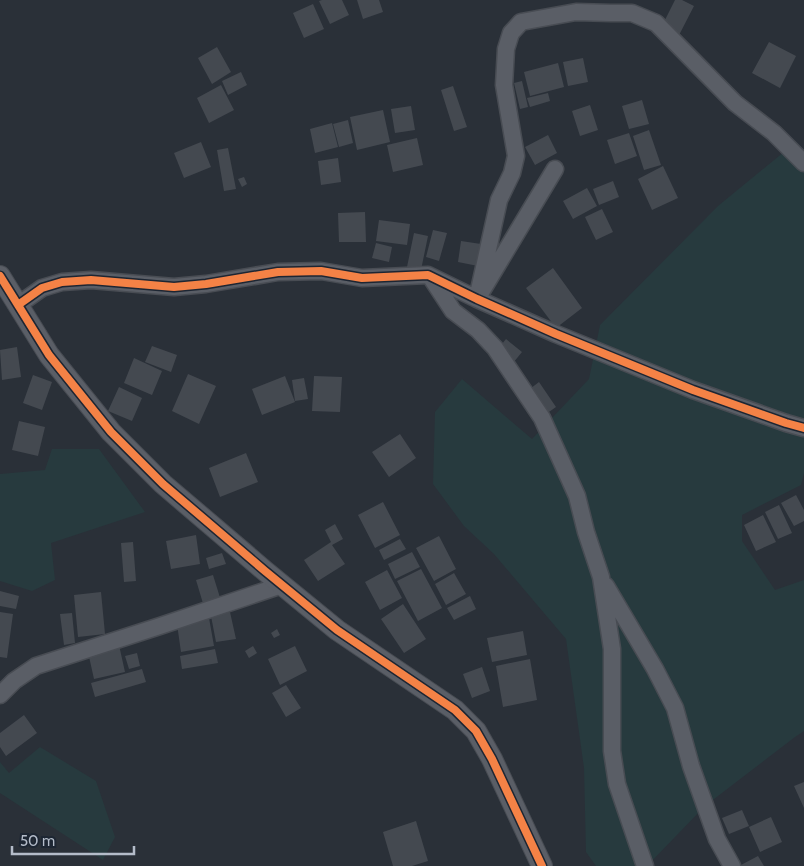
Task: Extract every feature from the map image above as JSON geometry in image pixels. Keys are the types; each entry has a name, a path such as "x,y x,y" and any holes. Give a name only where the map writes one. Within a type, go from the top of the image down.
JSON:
{"street":[{"path":"477,299 499,200 512,173 516,156 504,85 506,49 511,33 521,22 576,12 611,12 632,13 656,23 735,103 774,133 804,163"},
{"path":"477,299 555,169"},
{"path":"18,305 42,288 62,282 91,280 174,287 206,284 278,272 321,271 362,278 428,275 556,334 693,390 804,428"},
{"path":"428,275 454,311 478,330 495,348 542,418 576,496 601,577 612,649 612,751 614,768 617,784 645,866"},
{"path":"0,276 49,355 111,432 163,484 337,630 455,710 476,731 492,759 542,866"},
{"path":"601,577 629,628 655,669 674,708 694,774 717,839 732,866"},
{"path":"0,695 14,681 36,666 282,585"}],"green space":[{"path":"790,147 804,151 804,473 801,485 742,515 742,541 775,590 804,580 804,731 705,806 647,866 596,866 586,852 584,768 566,639 494,554 464,526 433,484 435,412 462,379 532,439 589,379 600,325 718,206"},
{"path":"52,449 99,449 145,512 51,543 55,580 32,591 0,581 0,474 45,470"},
{"path":"40,747 96,781 115,837 103,860 0,793 0,762 9,773"}],"building":[{"path":"342,0 349,15 330,24 319,1"},
{"path":"357,0 379,0 383,12 363,19"},
{"path":"675,0 682,0 694,6 676,41 659,32"},
{"path":"313,4 324,29 304,38 293,13"},
{"path":"769,42 796,56 780,88 752,73"},
{"path":"217,47 231,72 212,84 198,58"},
{"path":"583,58 588,82 568,86 563,62"},
{"path":"558,63 564,87 530,96 524,72"},
{"path":"241,72 247,85 228,95 222,81"},
{"path":"522,81 528,107 520,109 514,83"},
{"path":"221,85 234,110 209,123 197,98"},
{"path":"453,86 467,127 454,131 441,90"},
{"path":"548,93 550,101 530,107 527,98"},
{"path":"642,100 649,124 629,129 622,106"},
{"path":"590,105 598,130 580,136 572,111"},
{"path":"411,106 415,130 395,133 391,109"},
{"path":"383,110 390,142 357,150 350,117"},
{"path":"348,120 353,143 339,147 333,124"},
{"path":"332,123 338,147 315,153 310,129"},
{"path":"649,130 661,165 644,170 633,136"},
{"path":"629,133 637,156 615,164 607,140"},
{"path":"548,135 557,153 535,165 525,147"},
{"path":"417,138 423,165 393,172 387,145"},
{"path":"201,142 211,167 184,178 174,153"},
{"path":"228,148 236,189 224,191 217,150"},
{"path":"338,158 341,182 321,185 318,161"},
{"path":"663,166 678,198 652,210 638,179"},
{"path":"244,177 247,184 242,187 238,179"},
{"path":"613,181 619,197 599,205 593,189"},
{"path":"587,188 597,206 573,219 563,201"},
{"path":"602,209 613,232 596,240 585,217"},
{"path":"365,212 366,242 339,242 338,213"},
{"path":"379,220 410,224 407,245 376,241"},
{"path":"433,230 447,233 439,261 426,257"},
{"path":"414,233 428,236 421,270 407,267"},
{"path":"461,241 481,244 478,266 458,262"},
{"path":"376,243 392,247 389,262 372,258"},
{"path":"553,268 582,308 556,328 526,288"},
{"path":"506,339 522,352 513,363 497,350"},
{"path":"152,346 177,355 171,372 145,362"},
{"path":"17,347 21,377 2,380 0,350"},
{"path":"134,358 162,371 152,395 124,383"},
{"path":"188,374 216,386 199,424 172,411"},
{"path":"33,375 52,382 42,410 23,403"},
{"path":"285,376 295,402 262,415 252,389"},
{"path":"314,376 342,377 340,412 312,411"},
{"path":"304,378 308,399 295,401 292,380"},
{"path":"539,382 556,407 539,419 522,395"},
{"path":"119,387 142,398 132,421 108,411"},
{"path":"19,421 45,427 38,456 12,450"},
{"path":"400,434 416,458 389,477 372,452"},
{"path":"246,453 258,482 220,497 209,468"},
{"path":"796,495 804,510 804,521 794,526 781,503"},
{"path":"383,502 400,535 375,548 358,515"},
{"path":"779,505 792,533 778,539 765,512"},
{"path":"763,515 776,542 756,551 744,525"},
{"path":"335,524 343,539 332,545 345,564 318,581 304,560 331,542 325,530"},
{"path":"196,535 200,564 171,569 166,541"},
{"path":"439,536 456,569 434,581 416,548"},
{"path":"400,539 406,549 384,560 379,550"},
{"path":"133,542 136,581 124,582 121,543"},
{"path":"412,552 420,567 395,579 388,564"},
{"path":"222,553 226,564 209,569 206,558"},
{"path":"421,569 442,608 418,621 397,581"},
{"path":"387,570 402,598 380,610 365,582"},
{"path":"454,573 466,594 446,605 435,584"},
{"path":"213,575 222,604 205,610 196,580"},
{"path":"0,591 19,596 16,609 0,606"},
{"path":"101,592 105,634 78,637 74,595"},
{"path":"470,596 476,609 454,620 447,608"},
{"path":"403,604 426,639 404,653 381,619"},
{"path":"0,612 13,614 7,658 0,657"},
{"path":"230,612 236,639 216,642 211,616"},
{"path":"72,613 75,643 64,645 60,614"},
{"path":"209,618 214,646 181,652 177,624"},
{"path":"277,629 280,635 274,638 271,633"},
{"path":"523,631 527,655 492,662 487,638"},
{"path":"119,645 125,672 94,679 88,652"},
{"path":"253,646 257,653 249,658 245,651"},
{"path":"295,646 307,671 280,685 268,659"},
{"path":"215,649 218,663 182,669 180,656"},
{"path":"137,653 140,666 129,669 125,656"},
{"path":"530,659 537,700 503,707 496,666"},
{"path":"482,667 490,691 472,698 463,674"},
{"path":"142,669 146,682 95,697 91,683"},
{"path":"286,685 301,708 286,717 272,693"},
{"path":"24,715 37,733 6,756 0,747 0,733"},
{"path":"804,782 804,808 794,786"},
{"path":"742,810 749,826 729,834 722,818"},
{"path":"771,817 782,842 760,852 749,827"},
{"path":"416,821 428,861 412,866 393,866 383,832"},
{"path":"758,856 764,866 739,866"}],"cycle path":[{"path":"18,305 42,288 62,282 91,280 174,287 206,284 278,272 321,271 362,278 428,275 556,334 693,390 804,428"},
{"path":"0,276 49,355 111,432 163,484 337,630 455,710 476,731 492,759 542,866"}]}
